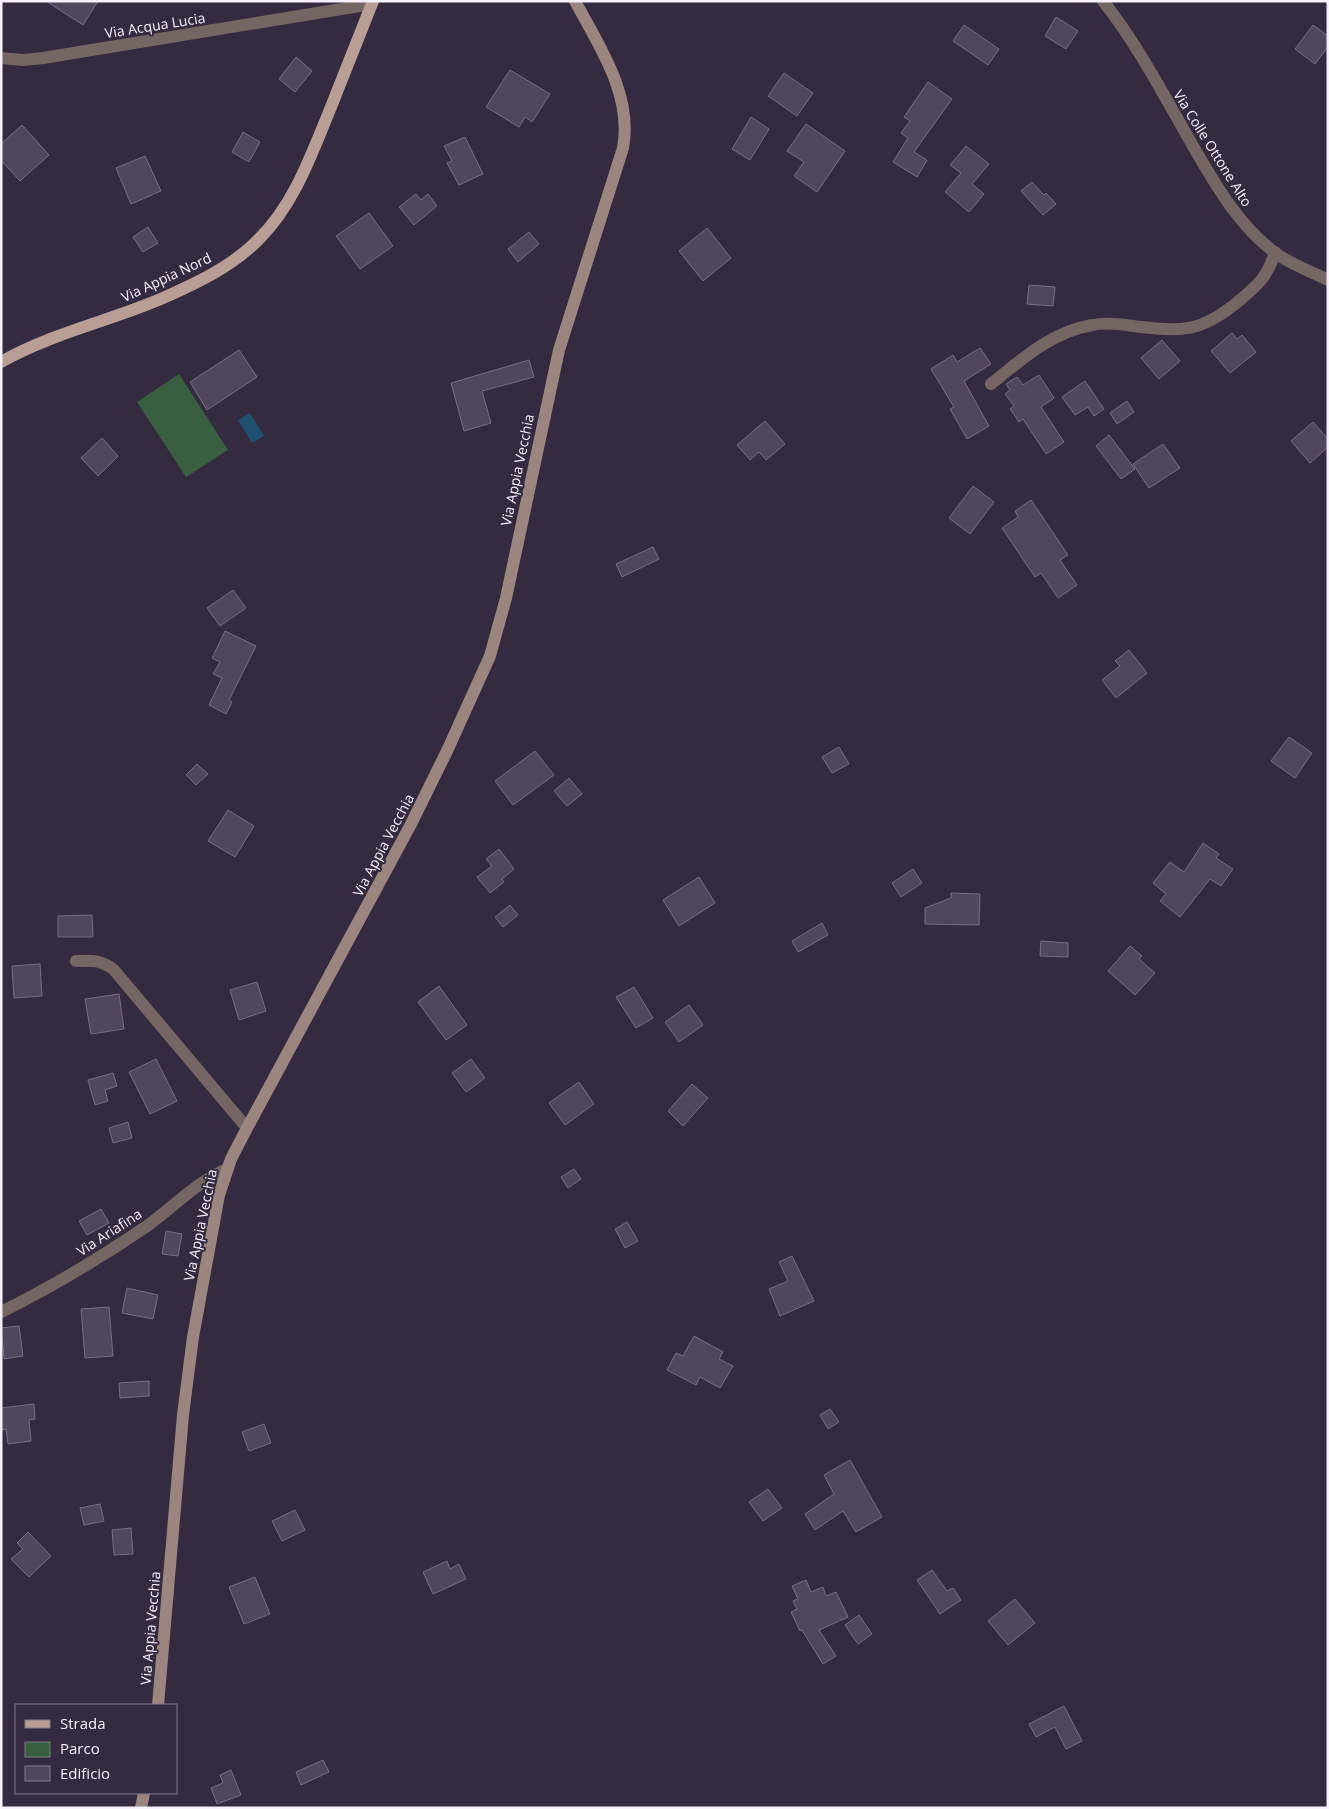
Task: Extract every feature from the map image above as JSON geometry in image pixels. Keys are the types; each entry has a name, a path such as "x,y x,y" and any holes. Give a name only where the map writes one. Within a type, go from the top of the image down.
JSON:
{"main road":[{"name":"Via Appia Vecchia","path":"158,1704 187,1384 194,1330 215,1214 227,1169 246,1128 420,806 480,680 495,640 506,598 559,350 625,139 624,114 616,81 575,1"},
{"name":"Via Appia Nord","path":"1,362 43,342 137,308 190,285 231,262 255,243 281,211 302,175 373,2"},
{"path":"141,1808 144,1794"}],"street":[{"name":"Via Colle Ottone Alto","path":"1103,1 1124,30 1225,199 1246,226 1275,252 1328,280"},
{"name":"Via Acqua Lucia","path":"1,58 23,60 51,57 373,2"},
{"path":"991,384 1043,344 1065,333 1088,326 1112,324 1178,330 1196,327 1211,321 1223,314 1262,281 1269,270 1275,252"},
{"path":"76,961 103,962 114,970 246,1128"},
{"name":"Via Ariafina","path":"1,1312 92,1262 156,1220 202,1182 227,1169"}],"green space":[{"path":"179,374 228,450 186,477 137,402"}],"water":[{"path":"250,413 264,436 252,443 238,420"}],"building":[{"path":"46,1 98,1 83,25"},
{"path":"1056,17 1078,31 1066,49 1045,36"},
{"path":"964,25 999,49 988,65 953,41"},
{"path":"1313,25 1328,36 1328,47 1315,64 1295,49"},
{"path":"296,57 312,71 295,92 279,79"},
{"path":"510,70 550,94 532,122 525,117 519,127 486,107"},
{"path":"784,73 813,93 797,116 768,96"},
{"path":"928,82 952,99 914,152 927,160 917,177 893,162 908,138 901,133 910,121 904,117"},
{"path":"751,117 769,129 750,160 732,149"},
{"path":"806,124 845,151 817,192 794,176 804,162 787,151"},
{"path":"22,125 49,155 20,181 1,160 1,144"},
{"path":"243,132 260,142 249,162 232,152"},
{"path":"465,137 483,174 459,185 447,163 452,161 444,146"},
{"path":"966,146 989,164 972,184 984,194 969,212 945,192 961,173 950,165"},
{"path":"145,156 161,191 131,204 116,168"},
{"path":"1032,182 1056,204 1043,215 1021,191"},
{"path":"416,194 421,200 428,194 437,206 414,225 399,207"},
{"path":"369,213 393,246 360,269 336,236"},
{"path":"148,227 158,243 143,252 133,237"},
{"path":"707,228 731,258 703,281 679,251"},
{"path":"529,232 539,244 518,262 508,249"},
{"path":"1029,285 1055,287 1053,306 1027,304"},
{"path":"1232,333 1237,339 1242,335 1256,352 1230,373 1211,351"},
{"path":"1162,340 1180,361 1159,379 1141,358"},
{"path":"980,348 991,364 964,381 989,426 967,439 950,409 954,407 931,369 953,355 957,362"},
{"path":"239,350 257,377 207,410 190,382"},
{"path":"529,360 534,377 482,391 491,423 464,431 451,383"},
{"path":"1039,375 1054,398 1041,407 1064,442 1046,454 1023,419 1019,422 1010,409 1014,406 1005,394 1010,390 1006,384 1017,377 1023,385"},
{"path":"1085,381 1104,409 1094,416 1088,407 1075,415 1062,397"},
{"path":"1127,401 1134,412 1117,424 1110,413"},
{"path":"765,421 785,444 766,460 759,452 750,460 737,445"},
{"path":"1313,422 1328,439 1328,447 1310,463 1291,441"},
{"path":"1109,435 1135,469 1121,479 1096,446"},
{"path":"102,438 118,456 98,476 81,458"},
{"path":"1163,444 1180,468 1149,488 1133,464"},
{"path":"973,486 994,502 970,534 949,518"},
{"path":"1031,500 1068,555 1060,560 1077,585 1058,598 1041,573 1035,577 1002,528 1018,517 1015,511"},
{"path":"653,547 659,559 622,577 616,564"},
{"path":"233,590 246,608 220,626 207,608"},
{"path":"225,631 256,646 229,700 232,702 226,714 209,705 222,678 213,674 220,662 212,658"},
{"path":"1129,650 1147,673 1116,698 1102,680 1120,666 1115,661"},
{"path":"1289,737 1312,753 1295,778 1271,761"},
{"path":"839,747 849,764 832,773 822,757"},
{"path":"535,751 554,775 513,805 495,781"},
{"path":"197,764 208,774 196,785 186,775"},
{"path":"569,778 582,794 567,806 554,791"},
{"path":"228,810 254,826 235,857 208,841"},
{"path":"1203,843 1219,854 1216,858 1233,869 1221,886 1210,879 1180,917 1160,901 1166,894 1153,883 1170,862 1184,872"},
{"path":"499,849 514,869 502,879 504,882 490,893 477,877 492,866 486,859"},
{"path":"913,869 922,883 901,897 892,883"},
{"path":"699,877 715,903 679,926 663,900"},
{"path":"951,893 980,894 979,925 925,924 925,908 951,898"},
{"path":"510,905 518,915 503,927 495,917"},
{"path":"92,915 93,937 58,937 58,916"},
{"path":"822,923 828,935 798,952 792,941"},
{"path":"1041,941 1068,943 1068,957 1040,956"},
{"path":"1130,946 1142,956 1139,959 1155,973 1135,995 1108,971"},
{"path":"40,964 42,996 14,998 12,966"},
{"path":"257,982 266,1011 239,1020 230,990"},
{"path":"439,986 467,1025 446,1040 418,1002"},
{"path":"634,987 653,1018 636,1028 616,997"},
{"path":"119,994 124,1029 91,1034 85,999"},
{"path":"689,1005 703,1025 679,1042 665,1022"},
{"path":"156,1059 177,1101 150,1114 129,1072"},
{"path":"471,1059 485,1078 466,1092 452,1073"},
{"path":"113,1073 117,1086 105,1090 108,1101 95,1105 88,1080"},
{"path":"579,1082 594,1104 565,1125 549,1103"},
{"path":"692,1084 708,1098 683,1126 668,1111"},
{"path":"128,1122 132,1138 113,1143 109,1128"},
{"path":"574,1169 581,1179 568,1188 561,1177"},
{"path":"101,1209 109,1223 87,1235 79,1221"},
{"path":"627,1222 638,1241 625,1248 615,1229"},
{"path":"166,1231 182,1234 178,1256 162,1254"},
{"path":"792,1256 814,1301 780,1316 769,1289 788,1281 779,1262"},
{"path":"127,1288 158,1295 153,1319 122,1313"},
{"path":"109,1307 113,1356 85,1358 81,1309"},
{"path":"19,1326 23,1356 4,1359 1,1328"},
{"path":"694,1336 723,1352 719,1359 733,1366 720,1388 700,1377 696,1385 667,1370 676,1353 683,1356"},
{"path":"149,1381 149,1396 120,1398 119,1383"},
{"path":"34,1404 35,1419 29,1420 31,1441 8,1444 6,1429 1,1430 1,1408"},
{"path":"830,1409 839,1422 828,1429 820,1415"},
{"path":"264,1424 271,1443 249,1451 242,1432"},
{"path":"850,1460 882,1517 856,1532 843,1511 815,1530 805,1514 834,1494 824,1475"},
{"path":"768,1489 782,1508 763,1521 749,1502"},
{"path":"100,1504 104,1521 84,1525 80,1508"},
{"path":"295,1510 305,1530 282,1541 272,1521"},
{"path":"131,1528 133,1554 114,1555 112,1530"},
{"path":"28,1532 51,1556 29,1577 11,1559 23,1549 17,1543"},
{"path":"447,1561 450,1569 459,1564 466,1579 433,1594 423,1572"},
{"path":"932,1570 947,1591 953,1588 961,1600 940,1614 917,1580"},
{"path":"255,1577 270,1614 244,1624 229,1587"},
{"path":"806,1580 811,1592 823,1587 826,1596 836,1592 848,1617 819,1630 836,1656 823,1664 802,1630 800,1631 791,1612 797,1609 793,1601 798,1599 792,1586"},
{"path":"1015,1599 1035,1623 1008,1645 988,1621"},
{"path":"859,1615 872,1634 858,1644 845,1625"},
{"path":"1064,1706 1082,1741 1066,1749 1055,1727 1036,1737 1029,1724"},
{"path":"323,1760 329,1772 301,1785 296,1772"},
{"path":"231,1770 241,1795 217,1804 211,1788 223,1783 220,1775"}]}
